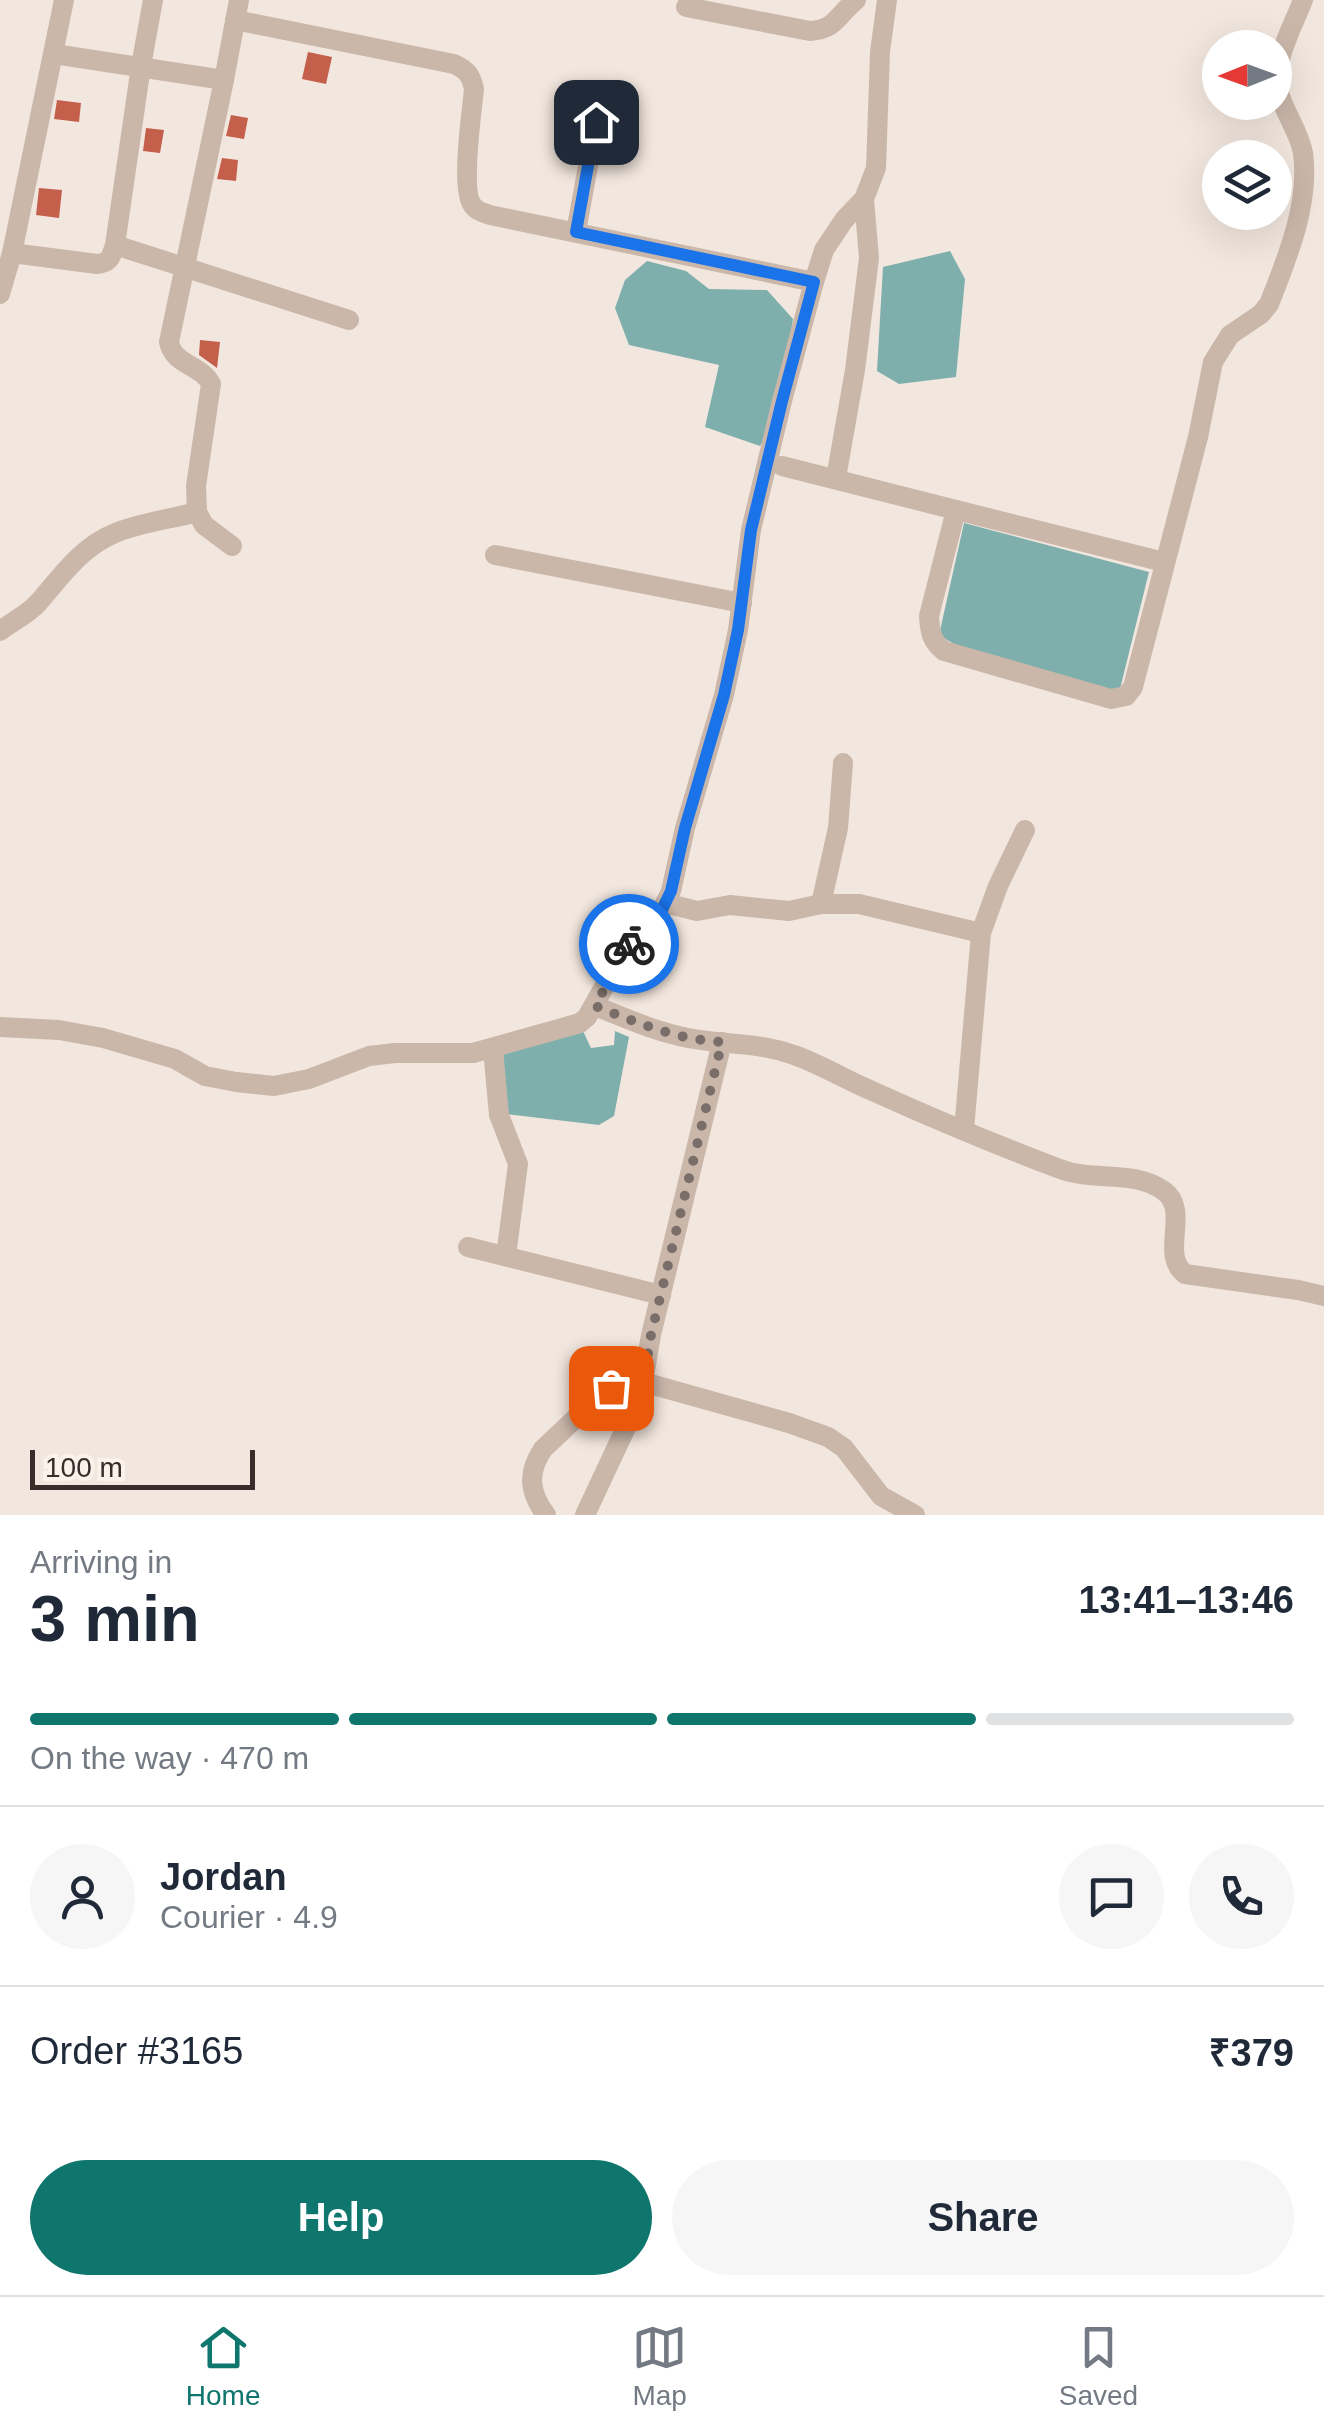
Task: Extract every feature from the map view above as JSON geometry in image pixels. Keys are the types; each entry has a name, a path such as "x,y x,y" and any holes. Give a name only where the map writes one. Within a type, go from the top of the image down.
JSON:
{"street":[{"path":"0,294 12,253 64,0"},
{"path":"12,253 97,264 111,259 153,0"},
{"path":"686,7 810,31 824,30 836,22 856,0"},
{"path":"0,1028 59,1030 103,1038 175,1059 205,1076 274,1086 310,1078 368,1056 395,1052 458,1054 492,1049 580,1023 587,1017 624,950 661,912 671,891 724,695 751,530 814,282 824,250 864,199 876,168 880,52 887,0"},
{"path":"956,510 930,616 935,644 944,651 1111,698 1126,696 1132,687 1198,437 1214,362 1230,335 1269,304 1295,224 1304,186 1303,150 1278,92 1277,70 1303,0"},
{"path":"232,546 204,525 197,512 197,474 211,384 208,376 171,352 170,330 237,10 463,68 472,76 474,89 467,183 474,208 814,282"},
{"path":"54,54 224,80"},
{"path":"576,232 596,122"},
{"path":"836,478 869,258 864,199"},
{"path":"115,246 349,320"},
{"path":"782,466 1164,562"},
{"path":"0,631 36,606 54,581 100,541 114,533 197,512"},
{"path":"496,555 742,603"},
{"path":"820,904 838,828 843,763"},
{"path":"964,1130 980,933 1025,830"},
{"path":"665,903 697,911 730,905 789,910 820,904 859,904 980,933"},
{"path":"595,1006 684,1038 767,1046 796,1055 871,1091 1066,1172 1140,1180 1161,1188 1171,1198 1175,1210 1174,1257 1177,1268 1185,1274 1324,1296"},
{"path":"585,1515 636,1406 722,1042"},
{"path":"492,1049 500,1115 518,1164 506,1256"},
{"path":"468,1246 661,1295"},
{"path":"546,1515 532,1490 537,1458 543,1449 595,1400 645,1374 828,1437 844,1448 881,1496 915,1515"}],"water":[{"path":"950,251 965,279 956,377 899,384 877,371 883,267"},
{"path":"647,261 686,271 709,289 767,290 793,319 779,413 760,446 705,427 719,365 629,345 615,308 625,280"},
{"path":"964,523 1149,572 1118,697 980,660 939,635"},
{"path":"583,1031 591,1048 614,1045 615,1031 629,1037 614,1116 599,1125 506,1114 503,1052"}],"building":[{"path":"308,52 332,57 326,84 302,79"},
{"path":"57,100 81,103 79,122 54,119"},
{"path":"231,115 248,118 244,139 226,136"},
{"path":"146,128 164,130 160,153 143,151"},
{"path":"222,158 238,160 236,181 217,179"},
{"path":"39,188 62,190 59,218 36,215"},
{"path":"200,340 220,342 217,368 199,355"}],"way so far":[{"path":"611,1388 646,1366 722,1042 684,1038 595,1006 629,944"}],"route":[{"path":"596,122 576,232 814,282 751,530 738,630 724,695 671,891 661,912 629,944"}]}
